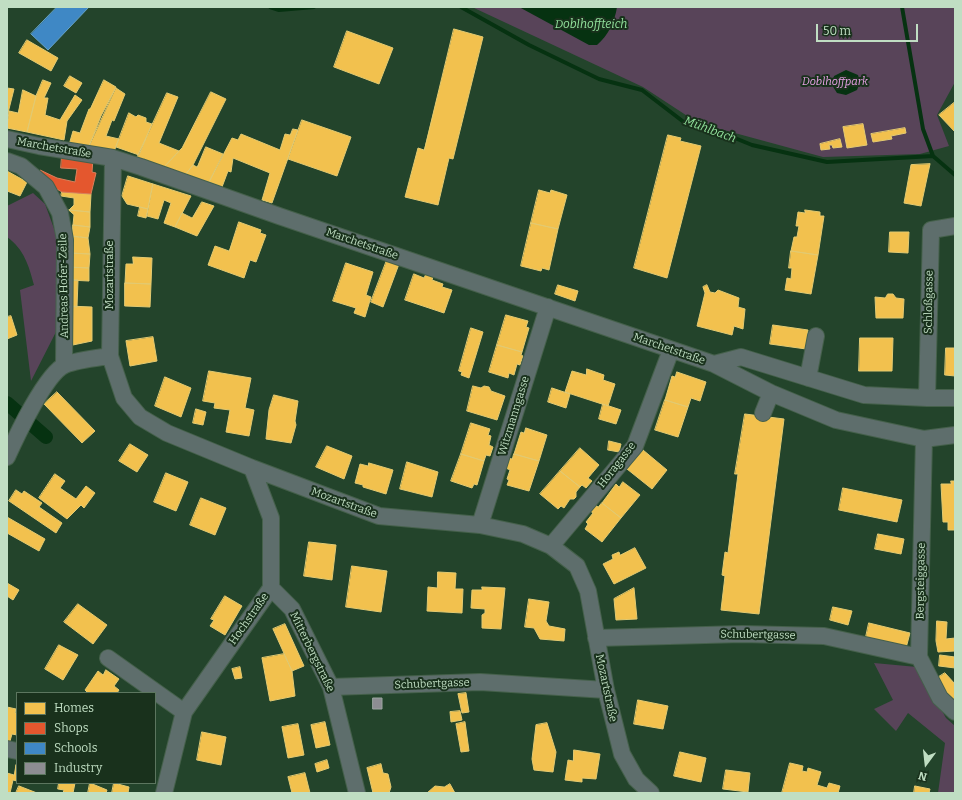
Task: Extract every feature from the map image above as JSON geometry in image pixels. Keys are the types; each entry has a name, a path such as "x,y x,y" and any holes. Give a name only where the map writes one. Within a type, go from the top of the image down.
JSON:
{"street":[{"name":"Marchetstraße","path":"7,139 39,146 113,158 714,364 771,393 836,420 924,439 955,435"},
{"name":"Mozartstraße","path":"113,158 110,356 124,398 140,418 167,433 252,468 379,516 480,525 523,534 551,546 577,566 588,591 606,690 622,754 636,779 650,793"},
{"name":"Andreas Hofer-Zeile","path":"7,161 21,166 46,187 60,213 65,240 64,365"},
{"name":"Schloßgasse","path":"927,398 931,230 955,226"},
{"name":"Witzmanngasse","path":"480,525 548,307"},
{"path":"808,378 816,336"},
{"name":"Horagasse","path":"551,546 634,446 671,350"},
{"path":"7,458 23,424 47,383 64,365 110,356"},
{"name":"Marchetstraße","path":"714,364 741,357 864,395 955,398"},
{"path":"763,413 771,393"},
{"name":"Bergsteiggasse","path":"924,439 919,657 940,698 955,712"},
{"name":"Hochstraße","path":"162,786 184,712 271,588 271,518 252,468"},
{"name":"Mitterbergstraße","path":"271,588 292,609 331,688 357,793"},
{"name":"Schubertgasse","path":"596,638 742,634 824,636 919,657"},
{"path":"108,658 156,692"},
{"name":"Schubertgasse","path":"331,688 480,682 606,690"},
{"path":"156,692 184,712"}],"green space":[{"name":"Doblhoffpark","path":"472,7 955,7 955,82 937,115 949,146 920,154 823,157 698,123 643,87"},
{"path":"33,193 45,204 56,234 58,328 31,381 20,290 34,285 22,252 7,237 7,206"},
{"path":"874,663 917,667 946,718 955,726 955,793 938,793 945,743 908,713 896,731 874,709 893,700"}],"water":[{"name":"Doblhoffteich","path":"519,7 617,7 615,18 608,33 597,45 589,45"},
{"path":"846,70 858,75 860,82 857,90 846,95 837,93 832,85 834,76"}],"building: Homes":[{"path":"454,29 483,37 453,159 449,158 438,205 405,197 418,148 424,150"},
{"path":"347,31 393,48 379,84 334,67"},
{"path":"27,40 58,58 51,71 19,53"},
{"path":"70,76 82,83 76,93 64,86"},
{"path":"43,80 51,83 44,98 48,98 45,115 60,120 75,95 82,100 67,121 64,140 27,132 36,96"},
{"path":"104,80 116,87 101,116 88,149 69,145 73,131 80,133 89,109"},
{"path":"7,88 14,89 7,117"},
{"path":"116,88 125,94 106,136 119,139 113,154 88,149"},
{"path":"23,90 36,96 27,132 7,128 9,111 18,113"},
{"path":"211,92 226,99 193,165 185,175 164,167 182,148"},
{"path":"167,93 178,97 159,143 179,151 164,167 137,158"},
{"path":"955,102 955,132 939,115"},
{"path":"129,113 136,117 138,115 146,118 146,122 152,124 139,155 116,147"},
{"path":"302,120 351,137 337,176 288,159"},
{"path":"863,124 867,145 847,148 843,127"},
{"path":"905,128 906,133 891,136 892,139 873,142 871,134"},
{"path":"293,129 298,130 272,203 262,200 270,173 233,158 231,172 228,171 222,187 209,182 232,138 238,140 241,134 280,150 285,134 290,135"},
{"path":"668,135 681,138 680,141 701,146 667,278 634,268"},
{"path":"840,139 842,147 833,148 832,145 829,145 830,149 821,150 820,144"},
{"path":"206,147 223,154 209,182 206,181 206,183 185,175 193,165 197,167"},
{"path":"930,164 921,206 904,203 911,165"},
{"path":"7,171 27,182 20,196 7,191"},
{"path":"128,176 153,184 148,209 127,204 122,196"},
{"path":"153,184 191,196 175,227 164,223 171,203 164,200 158,219 147,216"},
{"path":"539,190 550,193 551,190 567,195 558,229 531,223"},
{"path":"62,192 91,194 90,212 69,210 74,205 74,198 61,196"},
{"path":"202,202 214,206 197,236 175,227 182,213 192,218"},
{"path":"140,207 148,209 146,218 138,216"},
{"path":"69,210 90,212 90,227 73,225 74,215"},
{"path":"805,210 820,212 820,216 824,216 818,255 791,251 794,237 797,237 799,226 796,226 798,212 805,213"},
{"path":"239,222 261,230 260,233 266,235 256,262 250,260 244,278 208,265 215,246 229,251"},
{"path":"531,223 558,229 549,270 542,268 541,271 521,266"},
{"path":"73,225 90,227 88,238 73,236"},
{"path":"890,232 909,232 908,253 889,252"},
{"path":"69,236 88,238 90,254 69,253"},
{"path":"791,251 818,255 811,294 785,290 787,278 791,279 792,268 789,268"},
{"path":"69,253 90,254 89,268 68,267"},
{"path":"133,257 152,258 151,284 125,283 126,264 133,264"},
{"path":"387,260 399,264 383,307 371,302"},
{"path":"346,263 373,272 366,295 371,297 365,317 354,313 356,308 333,301"},
{"path":"68,267 89,268 89,281 68,280"},
{"path":"414,274 424,278 426,274 433,277 432,280 443,284 442,287 452,290 444,313 405,300"},
{"path":"68,280 78,280 77,307 68,306"},
{"path":"125,283 151,284 150,307 125,306"},
{"path":"558,285 578,291 575,301 555,294"},
{"path":"707,285 710,292 715,293 718,290 739,298 738,307 745,309 743,329 734,326 732,335 697,326 705,293 703,287"},
{"path":"888,294 893,294 896,298 904,299 903,318 876,318 875,297 885,298"},
{"path":"68,306 92,307 92,341 68,346"},
{"path":"506,315 528,321 526,327 529,328 522,352 497,345"},
{"path":"11,316 17,335 7,339 7,317"},
{"path":"773,325 808,330 806,349 770,344"},
{"path":"471,328 483,332 469,378 461,375 462,372 459,371"},
{"path":"153,337 157,361 130,366 126,341"},
{"path":"860,338 893,338 892,371 859,371"},
{"path":"497,345 522,352 521,355 523,356 520,365 517,364 514,375 509,373 508,378 489,372"},
{"path":"946,348 955,348 955,376 945,375"},
{"path":"587,369 604,375 603,380 615,384 608,406 565,392 572,371 586,375"},
{"path":"209,371 251,378 245,408 254,410 249,436 226,432 230,410 214,408 215,403 203,401"},
{"path":"677,372 706,382 700,401 691,398 688,407 665,400 672,376 675,377"},
{"path":"165,377 191,388 181,417 155,406"},
{"path":"473,386 481,388 484,386 489,387 491,391 505,396 497,420 467,411"},
{"path":"552,388 570,394 566,408 548,402"},
{"path":"57,392 95,431 82,443 44,404"},
{"path":"274,395 298,401 295,421 296,425 291,443 266,439 269,410"},
{"path":"665,400 688,407 678,437 655,430"},
{"path":"603,404 621,410 616,424 599,419"},
{"path":"196,409 206,412 203,425 193,423"},
{"path":"745,414 784,419 759,614 721,610 725,576 722,575 725,552 728,553 738,474 735,474"},
{"path":"471,423 490,429 488,435 491,436 489,445 493,447 490,456 486,455 484,461 461,454"},
{"path":"526,428 547,435 539,461 514,454 521,432 524,433"},
{"path":"609,441 621,444 619,452 608,450"},
{"path":"130,444 148,455 137,472 119,461"},
{"path":"327,446 352,456 344,479 316,467"},
{"path":"580,448 599,465 588,478 592,481 586,488 582,485 580,487 560,471"},
{"path":"643,450 667,470 652,489 627,469"},
{"path":"461,454 484,461 477,485 474,484 472,488 451,481"},
{"path":"514,454 539,461 529,491 507,485 510,470 506,468 509,458 512,459"},
{"path":"407,462 438,472 432,497 400,489"},
{"path":"369,463 393,470 386,494 355,483 360,464 368,466"},
{"path":"560,471 580,487 576,492 576,497 574,499 570,499 564,508 561,506 558,509 540,494"},
{"path":"166,473 188,482 176,511 154,502"},
{"path":"55,474 65,481 60,488 76,499 86,486 95,493 84,508 81,505 67,519 39,498"},
{"path":"951,481 955,481 955,530 948,530 948,522 943,522 941,484 951,484"},
{"path":"623,482 640,495 621,518 602,503 616,484 619,487"},
{"path":"843,488 902,500 897,522 839,510"},
{"path":"16,490 22,494 24,491 42,503 39,507 62,523 56,533 9,501"},
{"path":"201,498 226,508 215,535 190,525"},
{"path":"602,503 621,518 602,542 585,529 588,524 586,522 593,513 589,510 594,504 598,507"},
{"path":"7,517 45,539 39,551 7,533"},
{"path":"878,534 904,539 901,554 875,549"},
{"path":"309,542 336,545 332,580 304,576"},
{"path":"635,548 646,568 614,584 603,564 613,559 612,555 619,552 620,555"},
{"path":"352,566 387,571 381,612 346,607"},
{"path":"438,572 456,573 455,589 463,589 462,613 427,611 428,587 437,588"},
{"path":"7,583 19,590 13,600 7,596"},
{"path":"482,587 505,588 501,629 482,628 482,615 485,613 485,609 471,608 472,590 482,590"},
{"path":"634,588 637,619 616,620 614,599"},
{"path":"225,596 242,606 225,635 210,626 214,620 211,619"},
{"path":"529,599 549,602 546,621 549,626 565,629 564,641 540,639 534,628 525,627"},
{"path":"78,604 107,625 93,644 64,622"},
{"path":"833,607 852,611 848,625 830,620"},
{"path":"937,621 947,622 946,639 955,638 955,651 938,652 936,641"},
{"path":"869,623 910,633 906,648 866,637"},
{"path":"285,624 304,666 292,671 273,629"},
{"path":"59,645 78,655 63,680 45,669"},
{"path":"284,654 292,671 295,696 270,701 262,658"},
{"path":"940,655 955,657 955,668 939,666"},
{"path":"240,667 242,678 235,679 232,669"},
{"path":"106,670 119,679 114,686 119,690 118,692 87,692 85,690 98,671 103,675"},
{"path":"945,673 955,684 955,705 934,680"},
{"path":"466,693 469,712 462,713 458,694"},
{"path":"638,700 668,706 663,729 634,724"},
{"path":"7,707 16,709 16,735 12,734 10,741 7,741"},
{"path":"460,711 462,720 451,722 450,712"},
{"path":"325,722 330,745 316,748 311,725"},
{"path":"465,722 469,751 461,752 456,724"},
{"path":"547,723 556,752 553,772 534,770 532,759 536,725"},
{"path":"298,724 304,755 288,758 282,727"},
{"path":"202,732 226,737 221,765 197,760"},
{"path":"574,750 600,754 596,779 582,778 582,782 565,780 568,760 573,761"},
{"path":"680,752 706,758 701,782 674,776"},
{"path":"327,760 329,768 317,772 315,764"},
{"path":"790,763 803,766 802,771 807,772 808,768 821,772 817,785 827,788 829,783 840,786 838,793 782,793"},
{"path":"381,764 383,773 388,774 391,787 389,793 373,793 367,768"},
{"path":"16,765 16,781 13,780 10,793 7,793 7,773 14,775"},
{"path":"726,770 750,773 748,792 723,789"},
{"path":"305,773 310,793 292,793 288,777"},
{"path":"59,784 75,784 73,793 63,793 64,790 58,789"},
{"path":"90,784 107,790 106,793 88,793"},
{"path":"114,784 129,787 128,793 112,793"},
{"path":"450,784 455,793 427,793 435,786 444,787"},
{"path":"19,786 37,793 16,793"},
{"path":"915,786 930,789 929,793 914,793"}],"building: Shops":[{"path":"62,156 93,159 92,172 96,173 91,194 62,192 46,183 40,175 40,170 57,178 75,182 77,169 61,168"}],"building: Schools":[{"path":"57,7 89,7 48,50 31,34"}],"building: Industry":[{"path":"373,698 382,698 382,709 373,709"}],"waterway":[{"name":"Mühlbach","path":"270,7 279,10 314,7"},
{"name":"Mühlbach","path":"461,7 529,45 599,79 642,90 685,123 720,132 752,145 827,162 933,156 955,175"},
{"path":"902,7 923,129 933,156"},
{"path":"7,403 46,437"}]}
